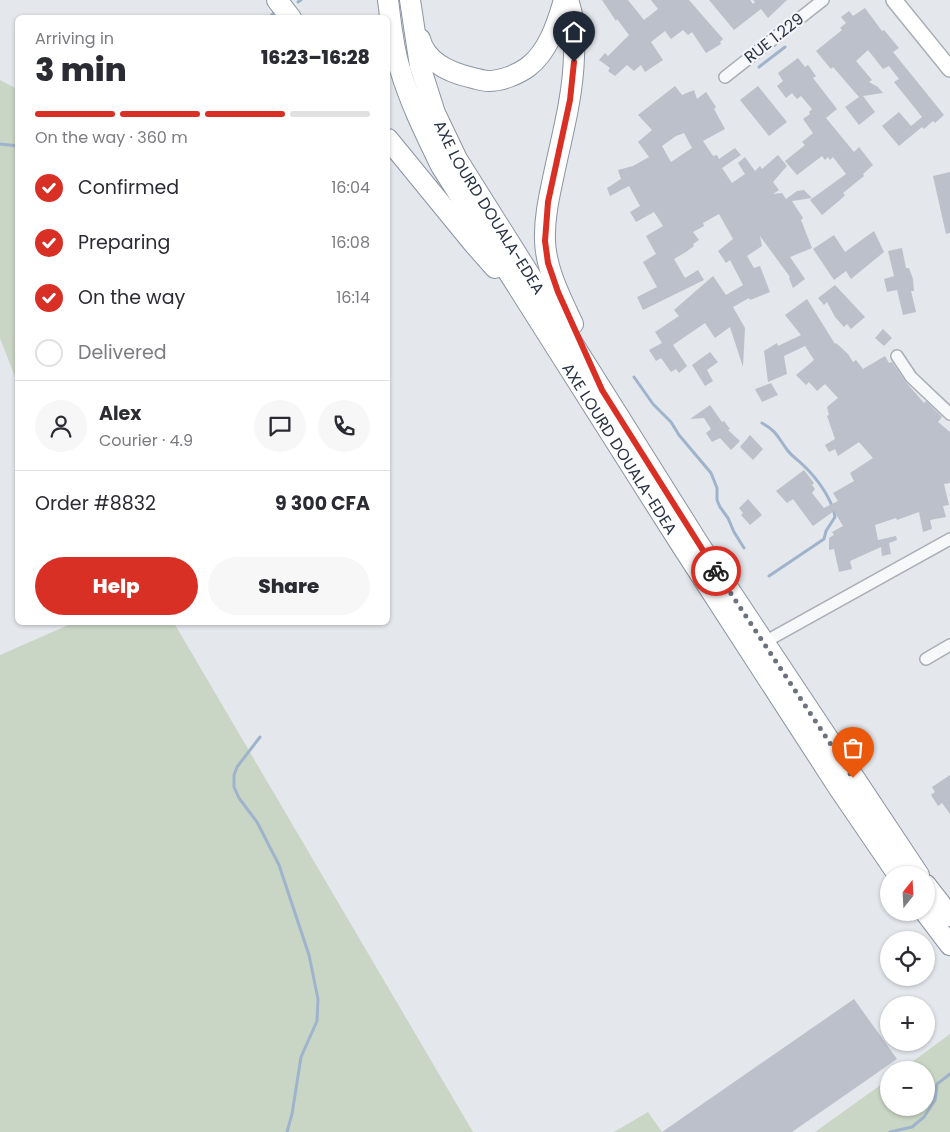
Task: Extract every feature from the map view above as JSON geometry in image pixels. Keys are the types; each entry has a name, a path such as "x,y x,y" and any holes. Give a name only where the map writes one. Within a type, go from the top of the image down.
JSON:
{"highway":[{"path":"277,0 289,15"},
{"name":"AXE LOURD DOUALA-EDEA","path":"388,0 400,69 419,120 442,166 678,540 838,787 892,866"},
{"path":"411,5 422,46 431,58 444,68 487,82 508,78 528,67 544,50 555,27 564,0"},
{"path":"568,0 573,14 575,34 570,100 548,202 545,241 548,263 558,292 602,390"},
{"name":"AXE LOURD DOUALA-EDEA","path":"411,5 420,66 435,113 457,158 698,544 913,866"},
{"path":"390,140 473,244 532,310"},
{"path":"935,897 950,916"},
{"path":"932,921 950,946"}],"main road":[{"path":"894,0 950,70"}],"street":[{"name":"RUE 1.229","path":"725,77 823,0"},
{"path":"897,356 911,377 950,414"},
{"path":"764,643 950,539"},
{"path":"926,659 950,645"}],"green space":[{"path":"0,80 15,88 15,377 0,338"},
{"path":"68,625 175,625 473,1132 0,1132 0,655"},
{"path":"950,1034 950,1132 815,1132 880,1085 880,1116 935,1116 935,1061 913,1061 927,1051 935,1051 935,1045"},
{"path":"648,1112 662,1132 614,1132"}],"building":[{"path":"602,0 628,0 644,20 658,9 651,0 689,0 723,39 720,42 721,44 706,53 692,32 688,35 683,30 671,39 665,31 651,42 663,60 645,72 641,65 634,71 627,65 615,76 608,71 610,68 599,60 605,53 608,56 629,35 617,19 616,21"},
{"path":"709,0 750,0 753,4 755,2 753,0 787,0 768,18 761,9 734,30"},
{"path":"865,8 882,31 884,30 899,48 893,52 944,115 924,129 922,127 899,146 882,126 899,112 911,126 922,117 894,82 899,79 889,66 883,69 868,50 856,61 872,80 869,82 878,87 883,93 863,96 875,112 859,125 845,107 859,97 816,51 842,30 840,28 846,23 841,17 849,11 853,16"},
{"path":"798,58 805,67 808,65 816,76 813,78 837,109 826,118 854,152 859,147 873,165 863,174 864,176 843,193 845,195 840,200 822,215 810,200 846,174 833,157 830,160 828,157 825,160 822,156 797,175 785,161 805,145 802,142 813,133 803,119 810,114 809,112 812,109 801,96 797,99 792,93 786,98 777,86 783,81 778,73"},
{"path":"675,86 682,95 694,90 697,99 706,92 716,107 714,109 725,129 703,141 713,156 717,155 719,159 735,148 741,155 722,168 732,183 745,174 738,163 745,157 755,171 760,166 762,169 778,155 787,166 773,182 779,190 773,194 782,193 786,199 797,191 804,190 812,198 792,201 803,218 801,220 812,248 790,257 805,279 793,288 790,277 760,236 762,246 747,256 754,268 760,266 770,292 750,300 749,298 733,307 745,328 743,367 730,327 715,338 705,323 673,345 687,366 679,373 676,369 671,372 661,358 656,361 649,350 662,343 655,332 679,316 674,310 713,276 726,295 743,285 730,260 726,263 718,251 733,239 719,214 703,223 704,226 693,232 699,240 693,244 694,246 674,259 685,278 698,270 704,280 643,310 637,297 657,287 643,262 656,254 646,236 663,226 654,212 636,222 630,212 640,206 629,186 610,196 607,188 621,179 618,170 633,166 649,157 638,142 652,130 638,115","holes":["684,133 692,148 671,162 662,146"]},
{"path":"758,86 787,122 769,136 740,100"},
{"path":"950,172 950,233 946,234 933,176"},
{"path":"874,231 884,252 851,279 846,271 834,280 813,249 834,235 845,252"},
{"path":"902,248 906,268 909,268 913,279 914,291 911,291 916,312 903,315 897,290 887,292 884,279 894,276 888,251"},
{"path":"835,285 865,317 851,329 847,324 844,327 835,317 827,302 824,305 818,298"},
{"path":"807,299 835,344 848,354 853,362 856,360 863,369 885,356 889,363 892,362 924,403 926,401 942,417 938,422 950,432 950,483 944,484 949,505 943,506 946,517 930,520 932,529 923,532 919,512 875,525 878,540 896,536 897,540 889,543 891,554 882,556 881,547 850,561 852,569 839,572 834,549 829,550 829,538 834,535 832,532 843,526 834,511 813,526 793,499 787,503 776,491 804,470 814,483 812,485 815,489 812,493 824,508 838,501 833,493 854,481 850,473 873,458 859,442 838,456 835,449 829,452 825,445 835,439 827,416 829,415 827,407 838,398 825,384 817,391 809,382 806,385 796,375 814,360 805,346 784,356 787,374 768,382 764,351 777,343 778,346 801,335 785,315"},
{"path":"883,329 892,338 884,346 875,338"},
{"path":"710,352 718,362 707,370 713,381 705,386 692,365"},
{"path":"771,383 778,395 762,402 755,389"},
{"path":"710,405 722,422 724,421 730,429 728,430 740,441 731,450 720,438 712,442 706,433 711,429 704,418 690,419"},
{"path":"750,435 763,449 753,460 740,447"},
{"path":"748,499 762,515 750,525 741,515 743,513 739,508"},
{"path":"950,775 950,814 942,803 938,806 931,795 935,792 932,787"},
{"path":"854,999 880,1035 880,1051 891,1051 897,1059 894,1061 880,1061 880,1071 792,1132 662,1132"}],"waterway":[{"path":"271,15 277,10"},
{"path":"759,67 785,47"},
{"path":"0,144 15,146"},
{"path":"634,377 653,404 671,422 679,435 711,473 717,488 717,500 720,507 744,548"},
{"path":"762,423 774,432 790,453 818,481 831,503 835,517 826,531 824,539 769,576"},
{"path":"260,737 237,767 234,775 234,787 239,798 257,822 279,865 309,955 318,999 317,1021 301,1057 292,1114 287,1132"},
{"path":"890,1132 912,1127 924,1117 935,1100 937,1084 950,1074"}],"way so far":[{"path":"716,571 853,778"}],"route":[{"path":"574,62 570,100 548,202 545,241 548,263 558,292 602,390 716,571"}]}
